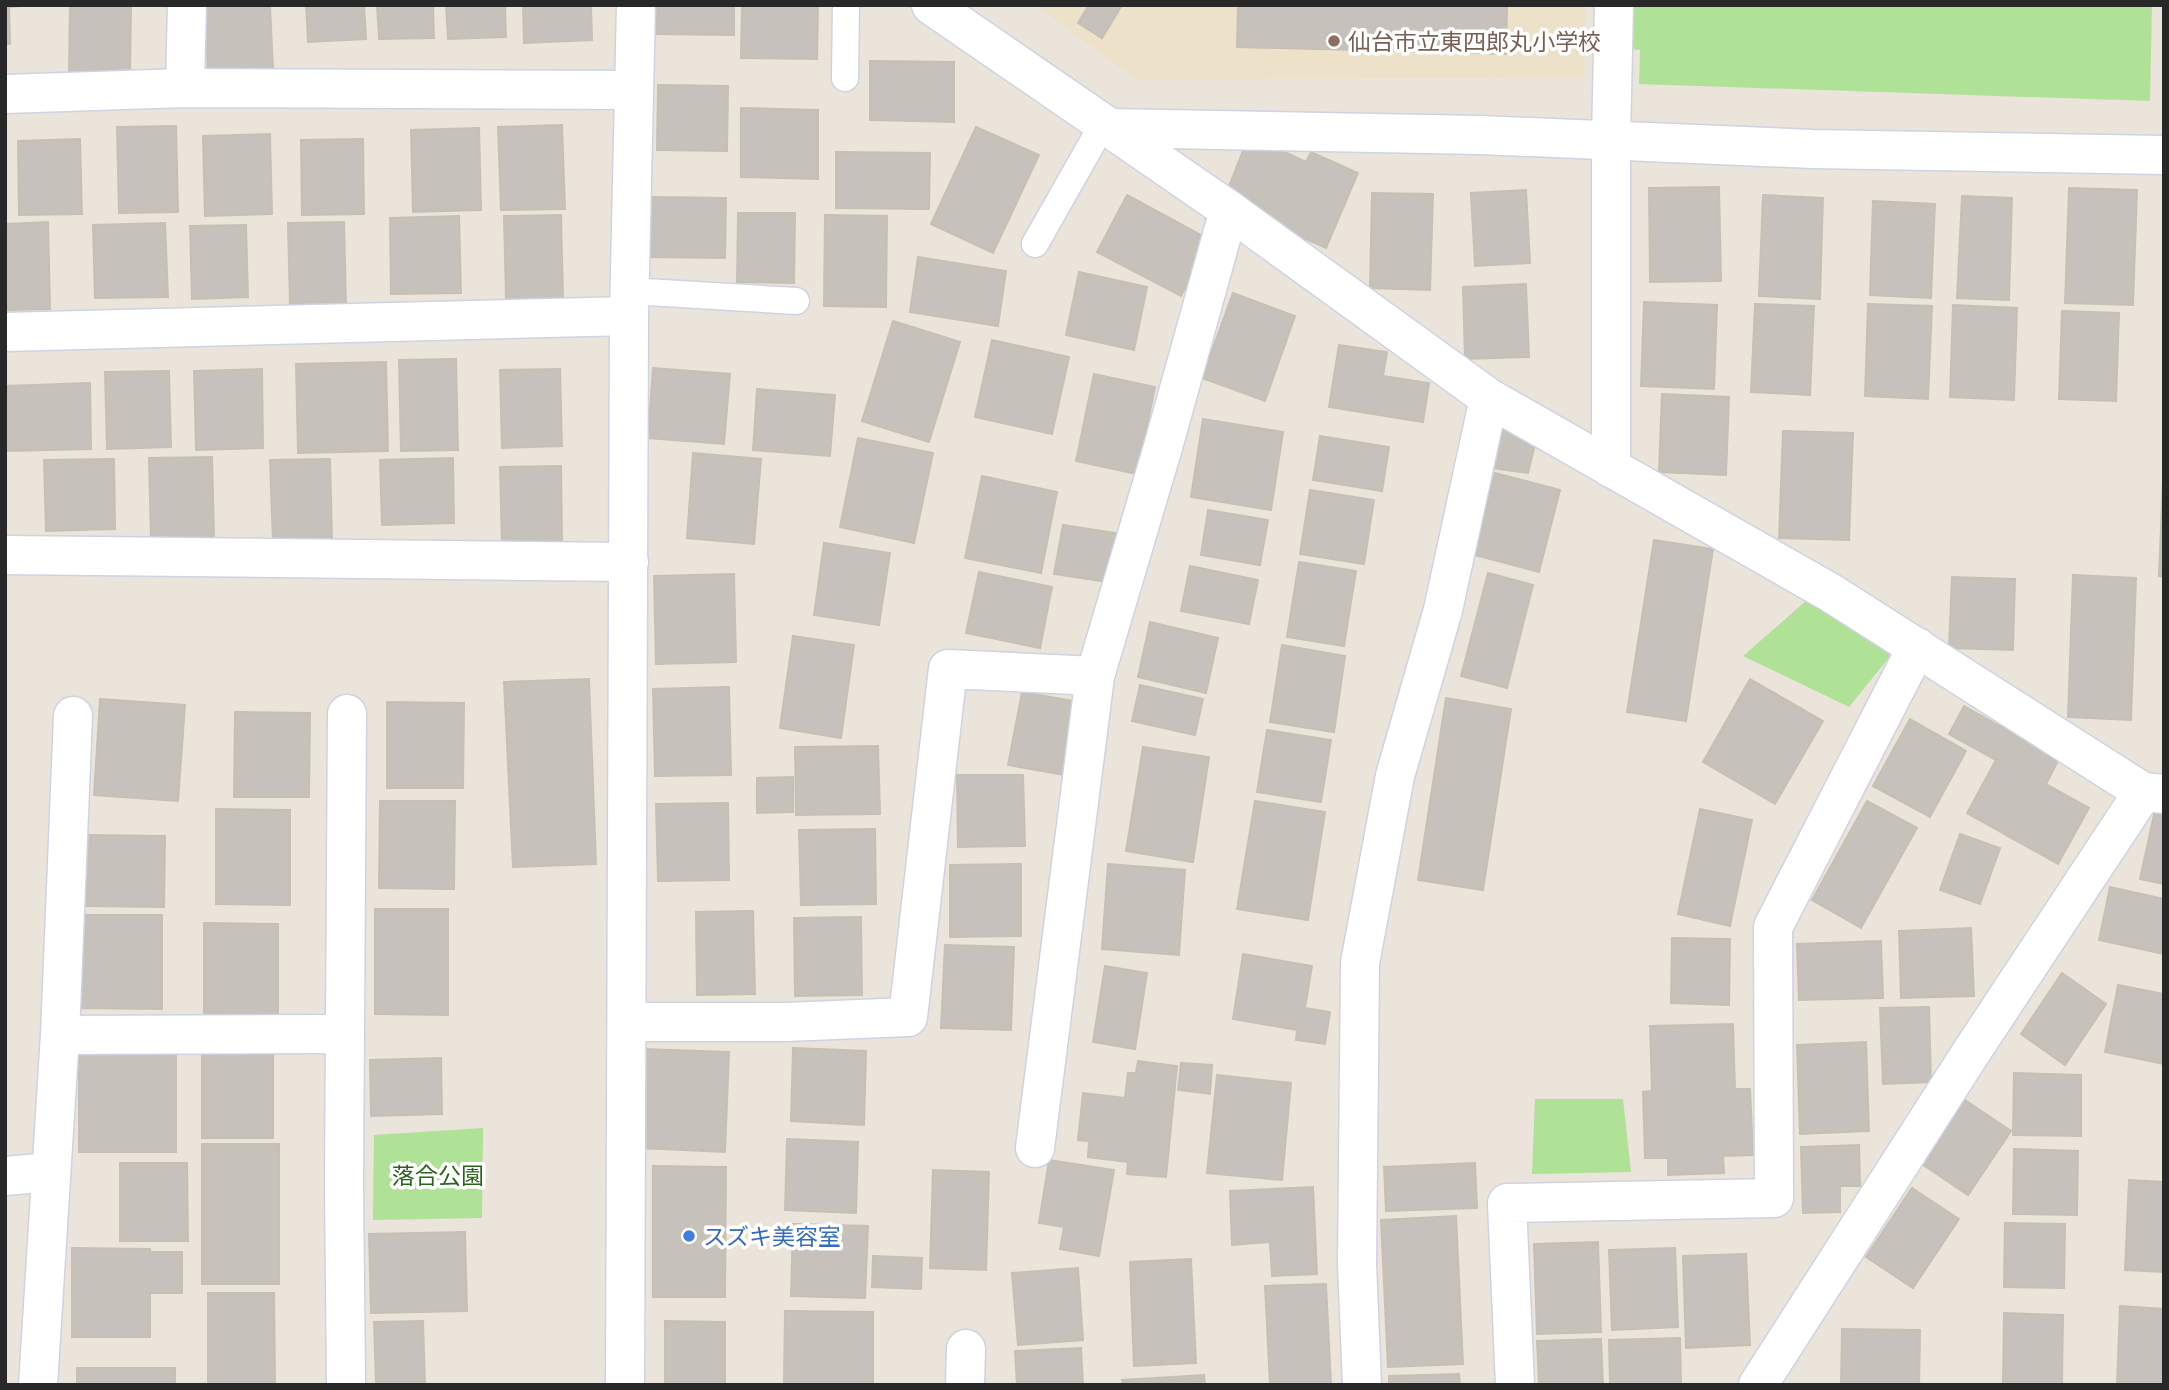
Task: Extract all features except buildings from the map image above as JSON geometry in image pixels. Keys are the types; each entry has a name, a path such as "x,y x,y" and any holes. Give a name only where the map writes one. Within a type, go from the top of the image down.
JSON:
{"street":[{"path":"185,88 187,5"},
{"path":"625,1385 629,303 636,5"},
{"path":"931,5 1229,210 1489,398 1832,593 2153,793 1972,1051 1758,1385"},
{"path":"1611,468 1611,141 1614,5"},
{"path":"5,94 185,88 634,90"},
{"path":"1106,126 1466,135 1812,149 2164,155"},
{"path":"1034,1148 1095,676 1229,210"},
{"path":"5,332 629,303"},
{"path":"1362,1385 1357,1264 1360,963 1395,776 1443,610 1489,398"},
{"path":"5,555 629,562"},
{"path":"1515,1385 1507,1203 1774,1198 1773,927 1917,647"},
{"path":"627,1022 786,1022 908,1017 948,669 1095,676"},
{"path":"346,1385 347,714"},
{"path":"38,1385 60,1035 73,716"},
{"path":"60,1035 345,1034"},
{"path":"5,1176 51,1172"}],"lane":[{"path":"845,78 846,5"},
{"path":"1035,244 1106,126"},
{"path":"629,303 796,301"}],"shaded area":[{"name":"仙台市立東四郎丸小学校","path":"1035,5 1586,5 1584,77 1136,80"}],"green space":[{"path":"1631,5 2152,5 2150,101 1639,84 1640,50 1631,49"},
{"path":"1807,600 1891,655 1849,707 1743,656"},
{"path":"1535,1099 1623,1099 1631,1172 1532,1174"},
{"name":"落合公園","path":"483,1128 482,1218 373,1220 374,1135"}],"place":[{"name":"仙台市立東四郎丸小学校","path":"1334,41"},
{"name":"スズキ美容室","path":"689,1236"}]}
